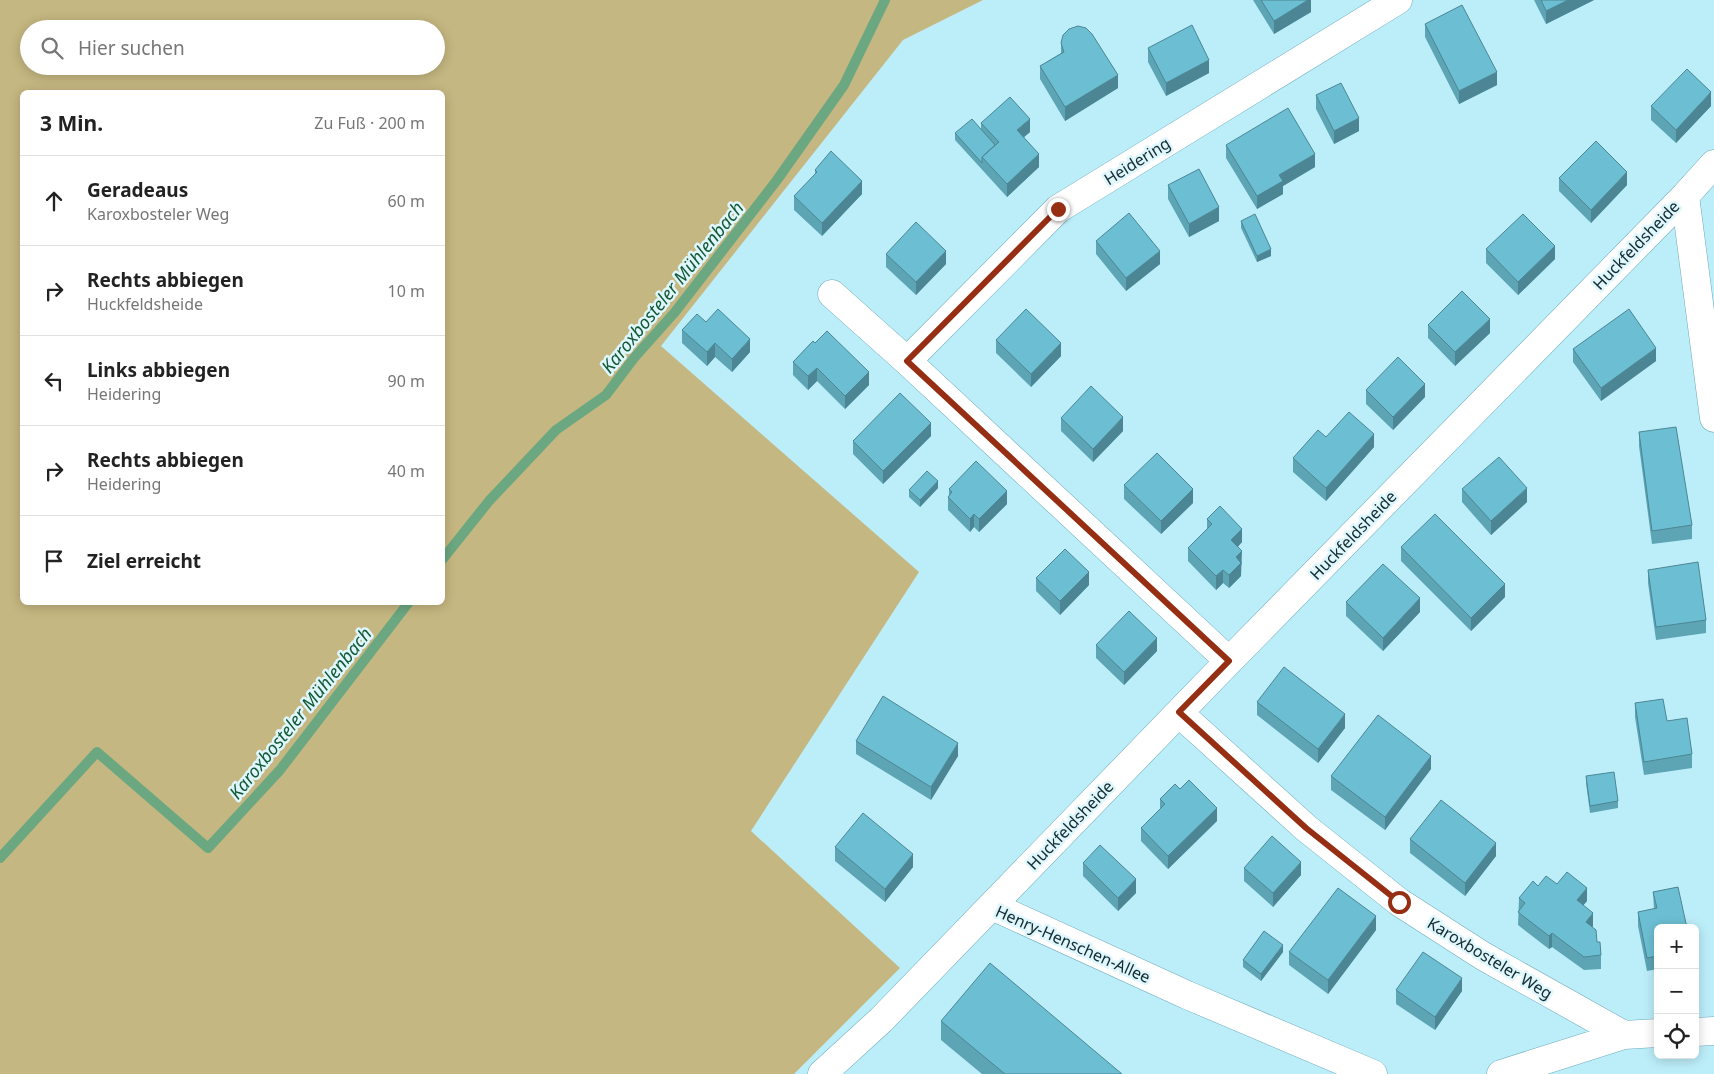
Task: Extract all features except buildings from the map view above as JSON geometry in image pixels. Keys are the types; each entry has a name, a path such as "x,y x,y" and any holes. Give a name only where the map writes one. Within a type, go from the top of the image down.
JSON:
{"street":[{"name":"Heidering","path":"907,361 1058,209 1398,0"},
{"name":"Huckfeldsheide","path":"992,906 1179,712 1685,196 1714,164"},
{"path":"1685,196 1714,418"},
{"path":"832,294 907,361 1229,661"},
{"name":"Karoxbosteler Weg","path":"1179,712 1306,828 1399,902 1484,956 1624,1035"},
{"name":"Henry-Henschen-Allee","path":"822,1074 881,1020 992,906 1188,995 1373,1074"},
{"path":"1699,1032 1714,1031"},
{"path":"1501,1074 1624,1035 1654,1033"}],"shaded area":[{"path":"0,0 983,0 903,40 661,346 919,572 751,831 900,968 794,1074 0,1074"}],"waterway":[{"name":"Karoxbosteler Mühlenbach","path":"445,556 489,501 556,430 606,395 634,358 675,312 777,180 844,85 885,0"},
{"name":"Karoxbosteler Mühlenbach","path":"0,858 97,752 208,848 280,770 407,605"}],"route":[{"path":"1058,209 907,361 1229,661 1179,712 1306,828 1399,902"}]}
